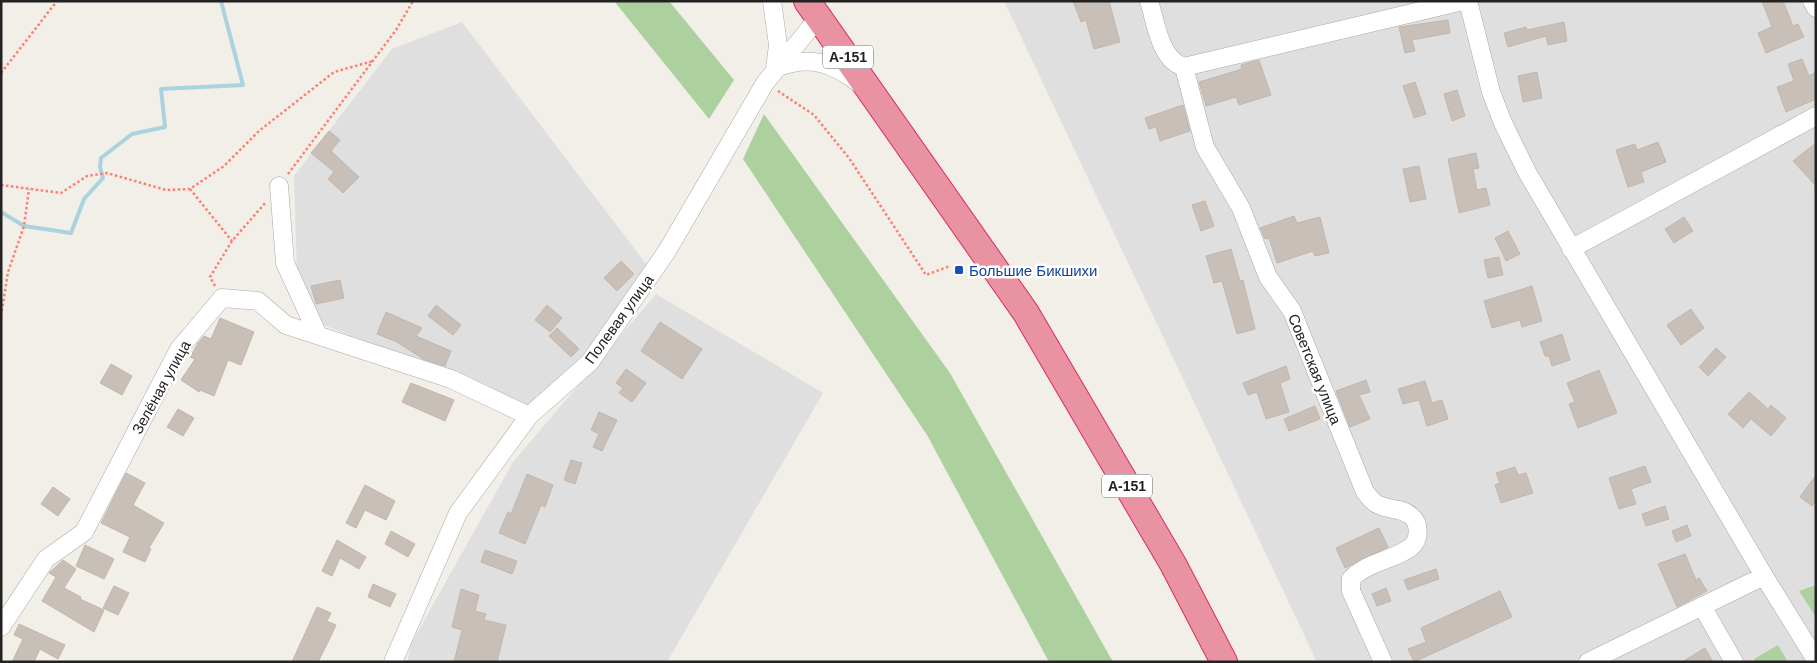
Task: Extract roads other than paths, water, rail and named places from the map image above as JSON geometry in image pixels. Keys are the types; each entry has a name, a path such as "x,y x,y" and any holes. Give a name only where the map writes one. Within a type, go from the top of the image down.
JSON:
{"highway":[{"name":"А-151","path":"813,9 1026,313 1173,564 1224,662"}],"street":[{"path":"772,1 778,45 775,69 794,62 809,60 846,73 876,97"},
{"path":"1149,1 1166,52 1174,64 1184,67 1463,1"},
{"path":"1468,1 1479,49 1503,123 1527,172 1764,576 1816,660"},
{"path":"1812,1 1816,8"},
{"name":"Полевая улица","path":"393,662 458,513 529,416 590,362 666,251 765,83 813,9"},
{"name":"Советская улица","path":"1184,67 1205,147 1241,208 1268,277 1292,311 1365,492 1376,504 1402,510 1412,516 1418,527 1418,538 1412,546 1358,571 1351,579 1351,591 1383,662"},
{"path":"1571,249 1816,116"},
{"path":"279,186 285,263 318,335 451,379 529,416"},
{"name":"Зелёная улица","path":"1,627 46,558 84,532 179,349 222,298 258,300 286,325 318,335"},
{"path":"1588,662 1764,576"},
{"path":"1702,606 1734,662"}],"waterway":[{"path":"1,212 24,226 71,233 84,199 103,178 100,167 101,158 132,134 165,127 161,89 243,85 221,1"}],"place":[{"name":"Большие Бикшихи","path":"959,270"}]}
